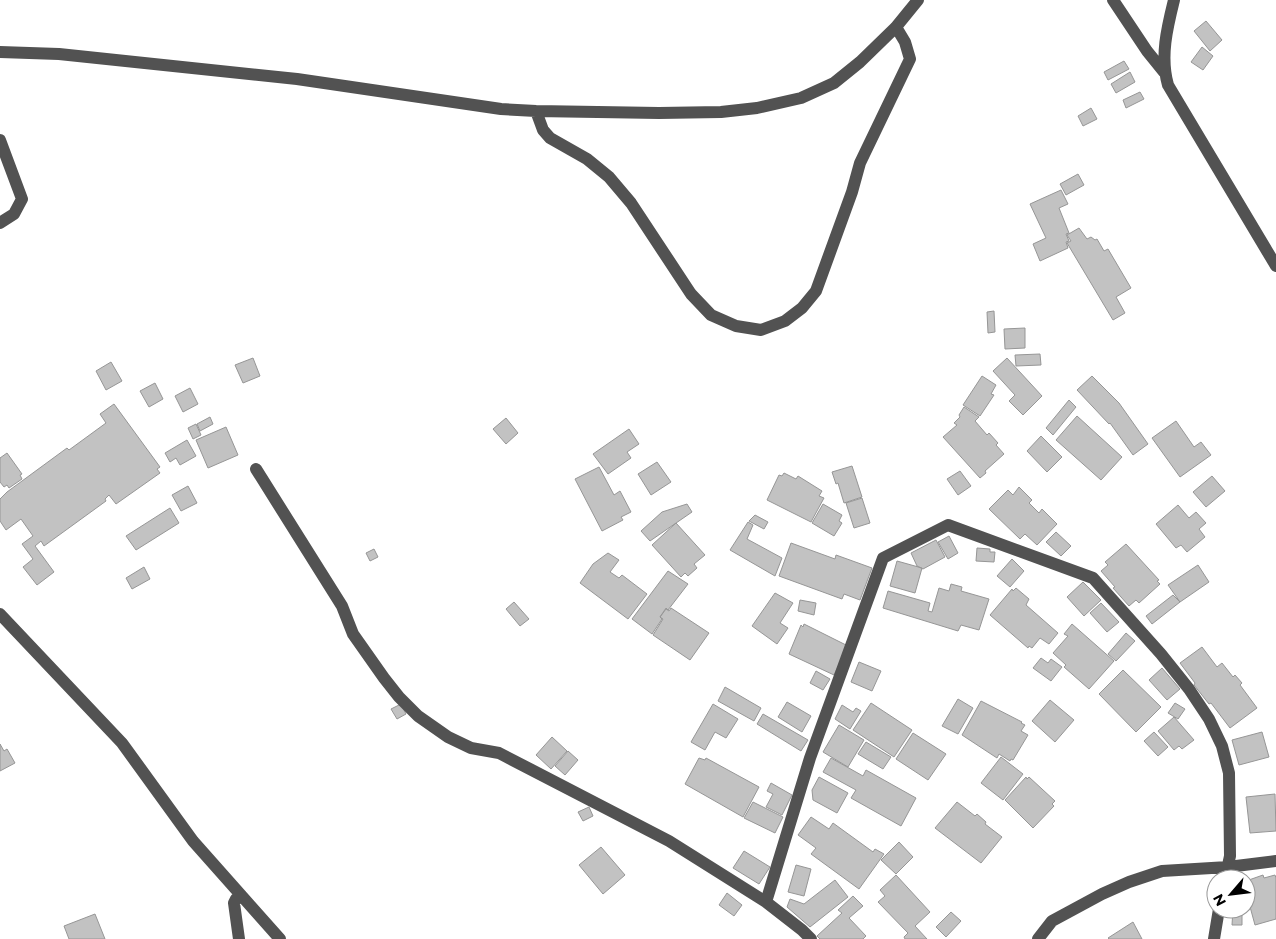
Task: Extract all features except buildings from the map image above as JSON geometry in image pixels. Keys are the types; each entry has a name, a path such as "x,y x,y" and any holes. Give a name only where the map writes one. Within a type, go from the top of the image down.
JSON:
{"street":[{"path":"0,52 59,54 297,79 473,106 536,111 721,112 757,108 801,98 834,82 860,62 896,27 918,0"},
{"path":"1113,0 1147,51 1164,72"},
{"path":"1174,0 1164,48 1164,72 1168,85 1276,266"},
{"path":"536,111 543,130 550,138 587,160 609,177 631,203 691,294 711,315 736,326 761,330 784,321 802,308 816,291 852,192 860,162 910,59 905,42 896,27"},
{"path":"0,140 22,200 14,214 0,223"},
{"path":"256,469 342,606 353,634 384,678 418,716 448,737 471,748 499,753 669,841 766,902 811,939"},
{"path":"766,902 810,758 883,558 948,525 1093,578 1161,654 1209,718 1222,746 1229,773 1230,856 1227,869"},
{"path":"0,614 122,743 193,841 280,939"},
{"path":"1244,869 1276,862"},
{"path":"1038,939 1052,921 1129,882 1162,871 1206,872"},
{"path":"238,939 234,903 236,898 241,895"},
{"path":"1214,939 1217,919"}]}
